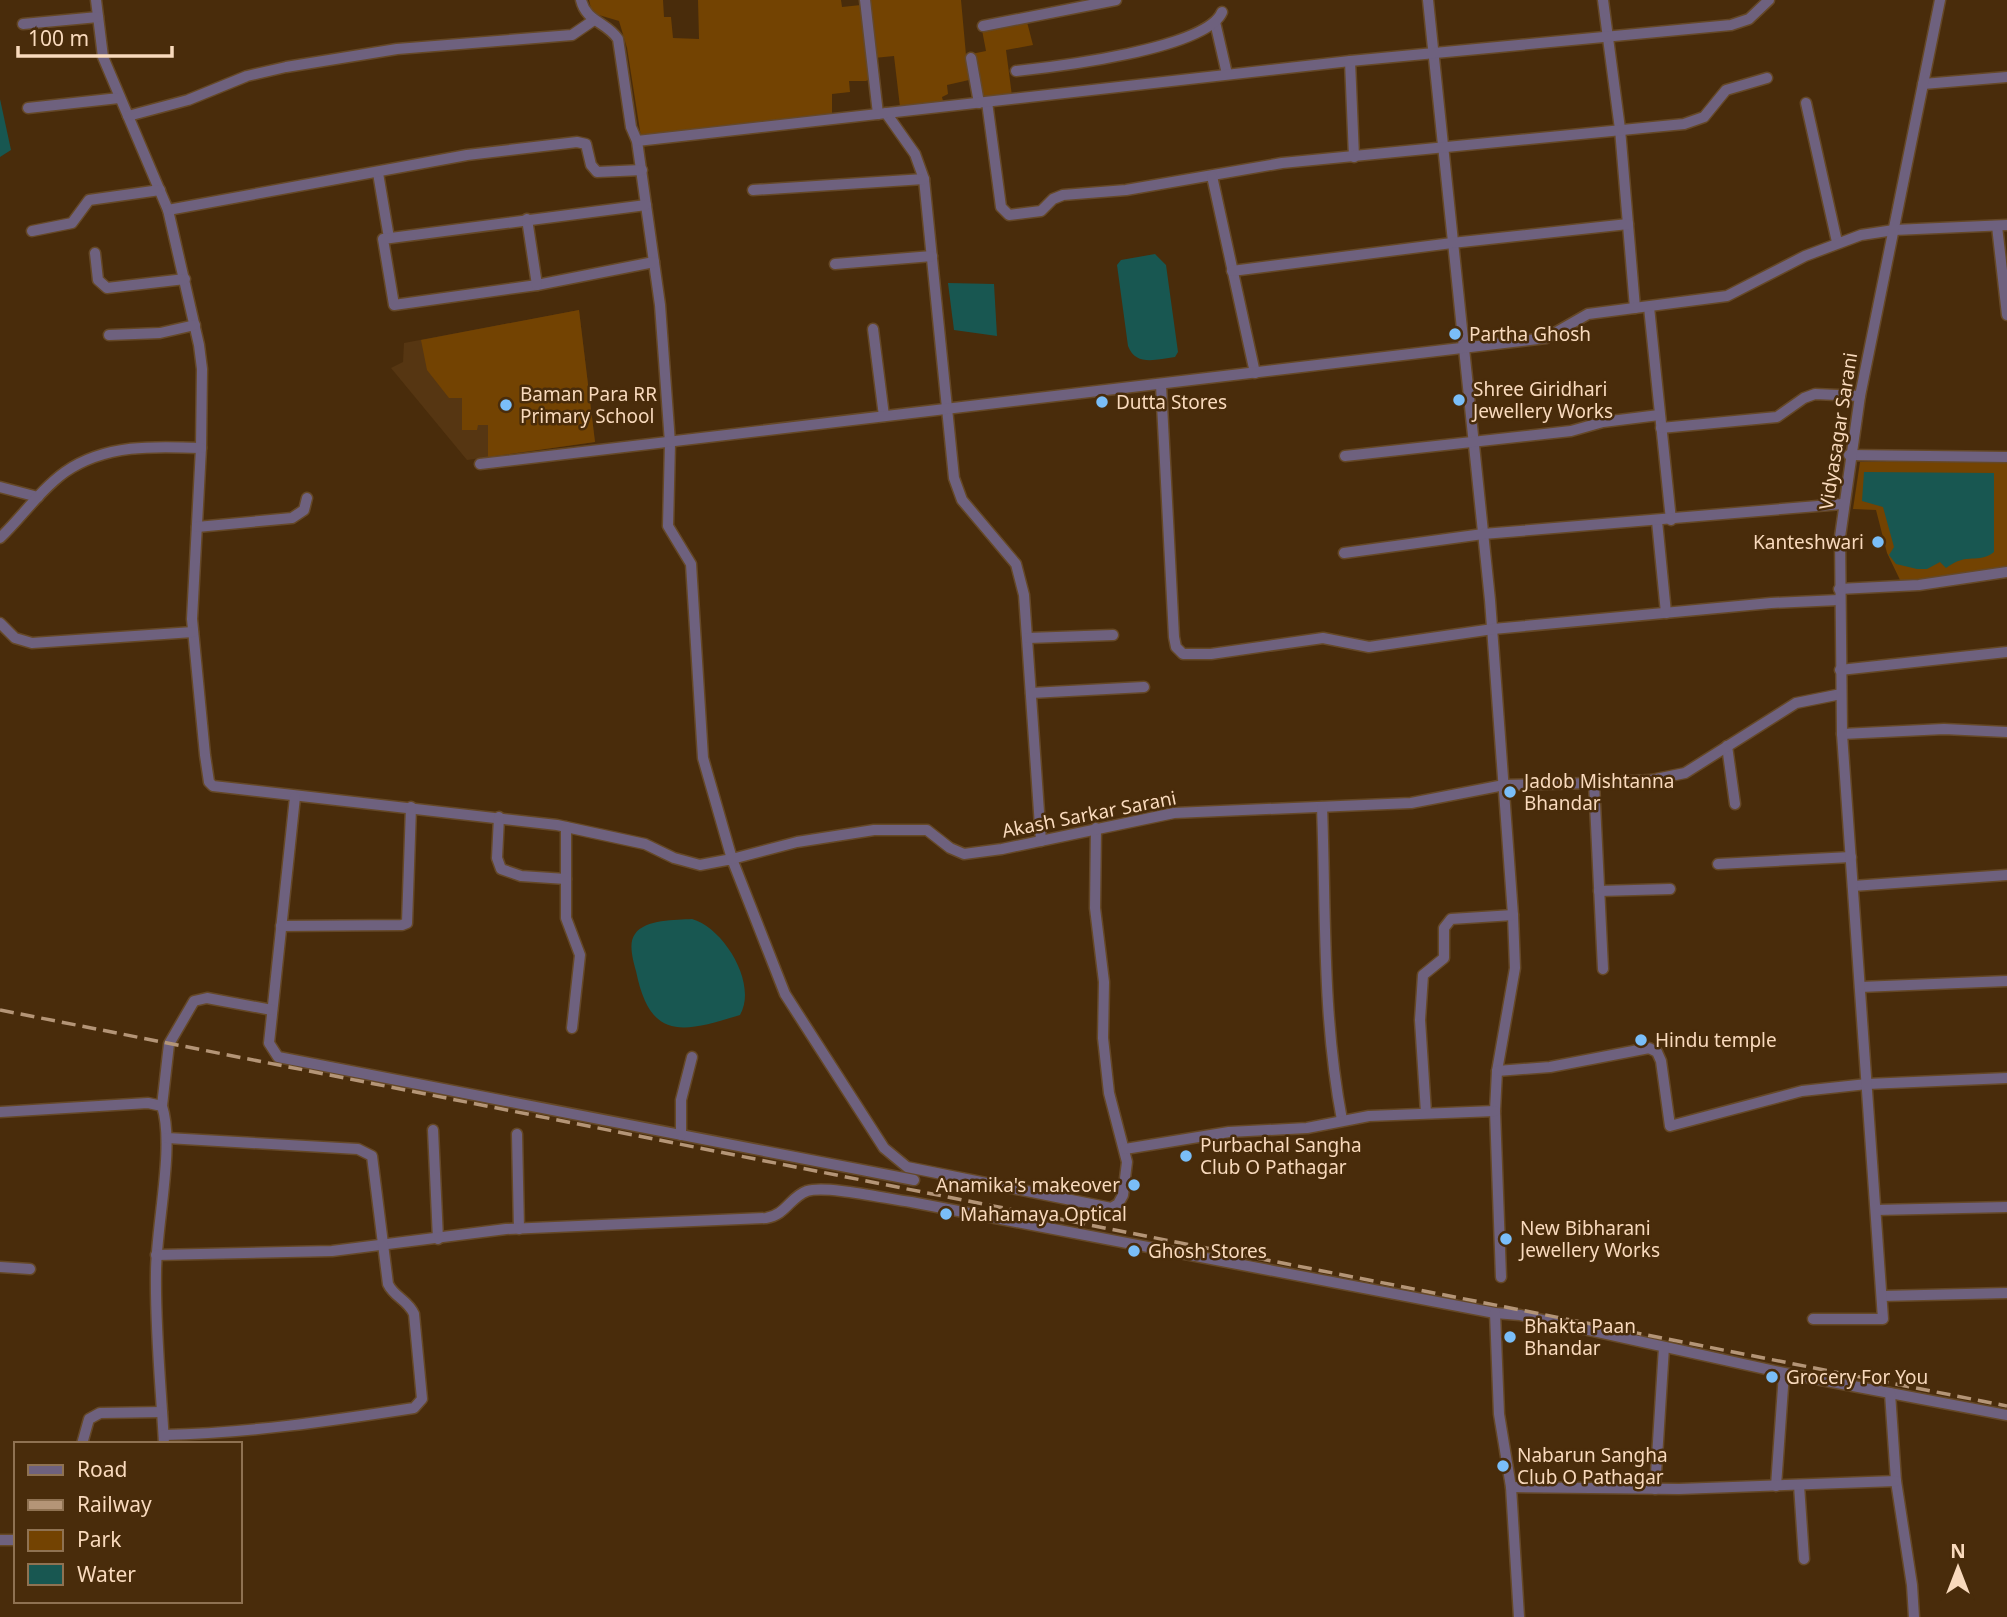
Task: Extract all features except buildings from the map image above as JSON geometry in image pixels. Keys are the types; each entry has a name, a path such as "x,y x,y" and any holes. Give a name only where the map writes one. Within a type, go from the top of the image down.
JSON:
{"street":[{"path":"0,623 15,638 32,643 193,632 202,369 195,325 168,210 103,57 96,0"},
{"path":"581,0 584,11 608,27 618,39 631,127 637,141 642,170 654,262 670,440 668,526 670,534 688,558 693,573 703,758 732,859 785,994 884,1148 914,1174"},
{"path":"865,0 882,113 915,154 924,180 946,410 958,492 1016,564 1024,595 1041,841"},
{"path":"983,26 1116,0"},
{"path":"1428,0 1493,629 1513,915 1515,968 1497,1071 1495,1111 1501,1277"},
{"path":"1603,0 1620,129 1634,308"},
{"path":"637,141 1434,52 1731,25 1749,19 1769,0"},
{"name":"Vidyasagar Sarani","path":"1882,1296 1842,734 1839,595 1843,501 1860,396 1940,0"},
{"path":"23,24 97,17"},
{"path":"1016,71 1118,58 1218,17 1227,74"},
{"path":"128,116 188,100 247,76 286,67 397,49 572,35 594,20"},
{"path":"971,58 983,102 1001,207 1009,215 1041,211 1053,199 1063,195 1126,190 1282,163 1697,120 1710,111 1726,90 1767,78"},
{"path":"1350,61 1354,156"},
{"path":"1923,83 2007,77"},
{"path":"28,108 119,98"},
{"path":"1806,103 1837,242"},
{"path":"168,210 467,156 577,142 586,144 591,165 597,172 642,170"},
{"path":"378,173 389,238"},
{"path":"1212,176 1255,373"},
{"path":"753,190 924,180"},
{"path":"32,231 72,223 89,200 160,190"},
{"path":"646,205 383,239 394,305 537,285 654,262"},
{"path":"527,219 537,285"},
{"path":"1232,271 1628,224"},
{"path":"480,464 1546,338 1588,314 1727,296 1837,242 1894,230 2002,225 2007,315"},
{"path":"95,253 98,280 107,288 185,279"},
{"path":"835,264 932,256"},
{"path":"1648,307 1671,520"},
{"path":"109,335 160,332 195,325"},
{"path":"873,329 884,416"},
{"path":"1161,385 1174,637 1176,647 1183,654 1200,655 1323,638 1369,647 1493,629 1919,586 2007,572"},
{"path":"1661,428 1777,416 1815,394 1860,396"},
{"path":"1345,456 1572,431 1603,422 1660,415"},
{"path":"0,538 64,473 102,455 152,446 201,448"},
{"path":"1849,455 2007,457"},
{"path":"0,488 38,497"},
{"path":"197,527 292,518 304,510 307,498"},
{"path":"1344,553 1483,534 1671,520 1843,501"},
{"path":"1657,521 1666,613"},
{"name":"Akash Sarkar Sarani","path":"193,632 209,782 220,788 369,806 411,807 566,827 645,844 700,865 797,842 898,828 927,830 956,852 964,853 1041,841 1174,813 1410,803 1504,785 1651,780 1685,773 1796,703 1841,694"},
{"path":"1028,638 1113,635"},
{"path":"1840,670 2007,652"},
{"path":"1031,694 1144,687"},
{"path":"1842,734 1944,729 2007,732"},
{"path":"1727,746 1735,804"},
{"path":"1594,783 1603,969"},
{"path":"295,797 269,1043 278,1057 681,1135 1111,1208 1118,1204 1123,1195 1127,1170 1125,1149 1109,1093 1103,1038 1104,982 1095,908 1096,828"},
{"path":"281,926 407,923 411,807"},
{"path":"1322,807 1327,1000 1332,1068 1342,1120"},
{"path":"499,817 497,858 501,869 521,876 566,879"},
{"path":"566,827 566,918 580,955 572,1028"},
{"path":"1718,864 1851,857"},
{"path":"1853,886 2007,875"},
{"path":"1599,891 1670,889"},
{"path":"1426,1113 1420,1020 1423,975 1444,958 1444,928 1451,919 1513,915"},
{"path":"1860,987 2007,981"},
{"path":"167,1138 367,1151 374,1162 388,1284 414,1314 422,1392 419,1404 303,1425 164,1439 156,1255 167,1138 162,1106 169,1044 194,1001 207,999 272,1010"},
{"path":"1497,1071 1550,1067 1649,1048 1657,1052 1661,1061 1670,1126 1802,1091 1867,1083 2007,1078"},
{"path":"681,1135 681,1100 692,1057"},
{"path":"0,1112 148,1103 162,1106"},
{"path":"1125,1149 1218,1133 1307,1128 1342,1120 1495,1111"},
{"path":"433,1130 438,1239"},
{"path":"517,1134 519,1229"},
{"path":"911,1202 914,1174"},
{"path":"156,1255 298,1253 385,1246 519,1229 766,1218 779,1215 801,1194 814,1190 911,1202 1494,1314 1520,1315 1784,1373 2007,1415"},
{"path":"1876,1210 2007,1207"},
{"path":"0,1267 30,1269"},
{"path":"1813,1319 1884,1319 1882,1296 2007,1293"},
{"path":"1494,1314 1499,1414 1511,1487 1518,1617"},
{"path":"1655,1489 1664,1347"},
{"path":"1776,1486 1784,1373"},
{"path":"1891,1393 1896,1481 1909,1561 1913,1617"},
{"path":"83,1442 89,1419 100,1413 162,1412"},
{"path":"1511,1487 1655,1489 1896,1481"},
{"path":"1799,1485 1804,1559"}],"shaded area":[{"name":"Baman Para RR Primary School","path":"579,310 595,442 467,460 391,368 403,362 404,343"}],"green space":[{"path":"589,0 663,0 664,17 671,17 673,38 699,39 698,0 841,0 842,7 861,5 861,0 961,0 966,55 986,51 982,30 1027,22 1033,45 1006,50 1012,96 973,100 969,80 947,85 948,94 942,97 944,105 900,107 894,56 874,58 876,76 866,81 849,81 850,92 832,94 832,115 641,137 627,48 619,21 592,13"},
{"name":"Baman Para RR Primary School","path":"579,310 595,442 488,457 488,425 478,425 477,430 462,430 462,398 449,398 427,370 421,340"},
{"path":"1860,462 2007,462 2007,569 1901,582 1887,553 1876,510 1853,509"}],"water":[{"path":"0,99 11,150 0,157"},
{"path":"1155,254 1166,265 1178,352 1175,357 1148,360 1136,357 1128,346 1117,265 1121,260"},
{"path":"948,283 994,284 997,336 954,330"},
{"path":"1864,472 1994,473 1994,552 1983,558 1961,560 1946,568 1940,562 1927,569 1896,564 1889,555 1894,547 1883,507 1862,501"},
{"path":"692,919 716,933 735,959 745,988 744,1002 740,1015 701,1026 672,1026 660,1020 650,1010 642,994 631,947 635,934 646,925"}],"railway":[{"path":"0,1010 2007,1406"}],"place":[{"name":"Partha Ghosh","path":"1455,334"},
{"name":"Shree Giridhari Jewellery Works","path":"1459,400"},
{"name":"Dutta Stores","path":"1102,402"},
{"name":"Baman Para RR Primary School","path":"506,405"},
{"name":"Kanteshwari","path":"1878,542"},
{"name":"Jadob Mishtanna Bhandar","path":"1510,792"},
{"name":"Hindu temple","path":"1641,1040"},
{"name":"Purbachal Sangha Club O Pathagar","path":"1186,1156"},
{"name":"Anamika's makeover","path":"1134,1185"},
{"name":"Mahamaya Optical","path":"946,1214"},
{"name":"New Bibharani Jewellery Works","path":"1506,1239"},
{"name":"Ghosh Stores","path":"1134,1251"},
{"name":"Bhakta Paan Bhandar","path":"1510,1337"},
{"name":"Grocery For You","path":"1772,1377"},
{"name":"Nabarun Sangha Club O Pathagar","path":"1503,1466"}]}
